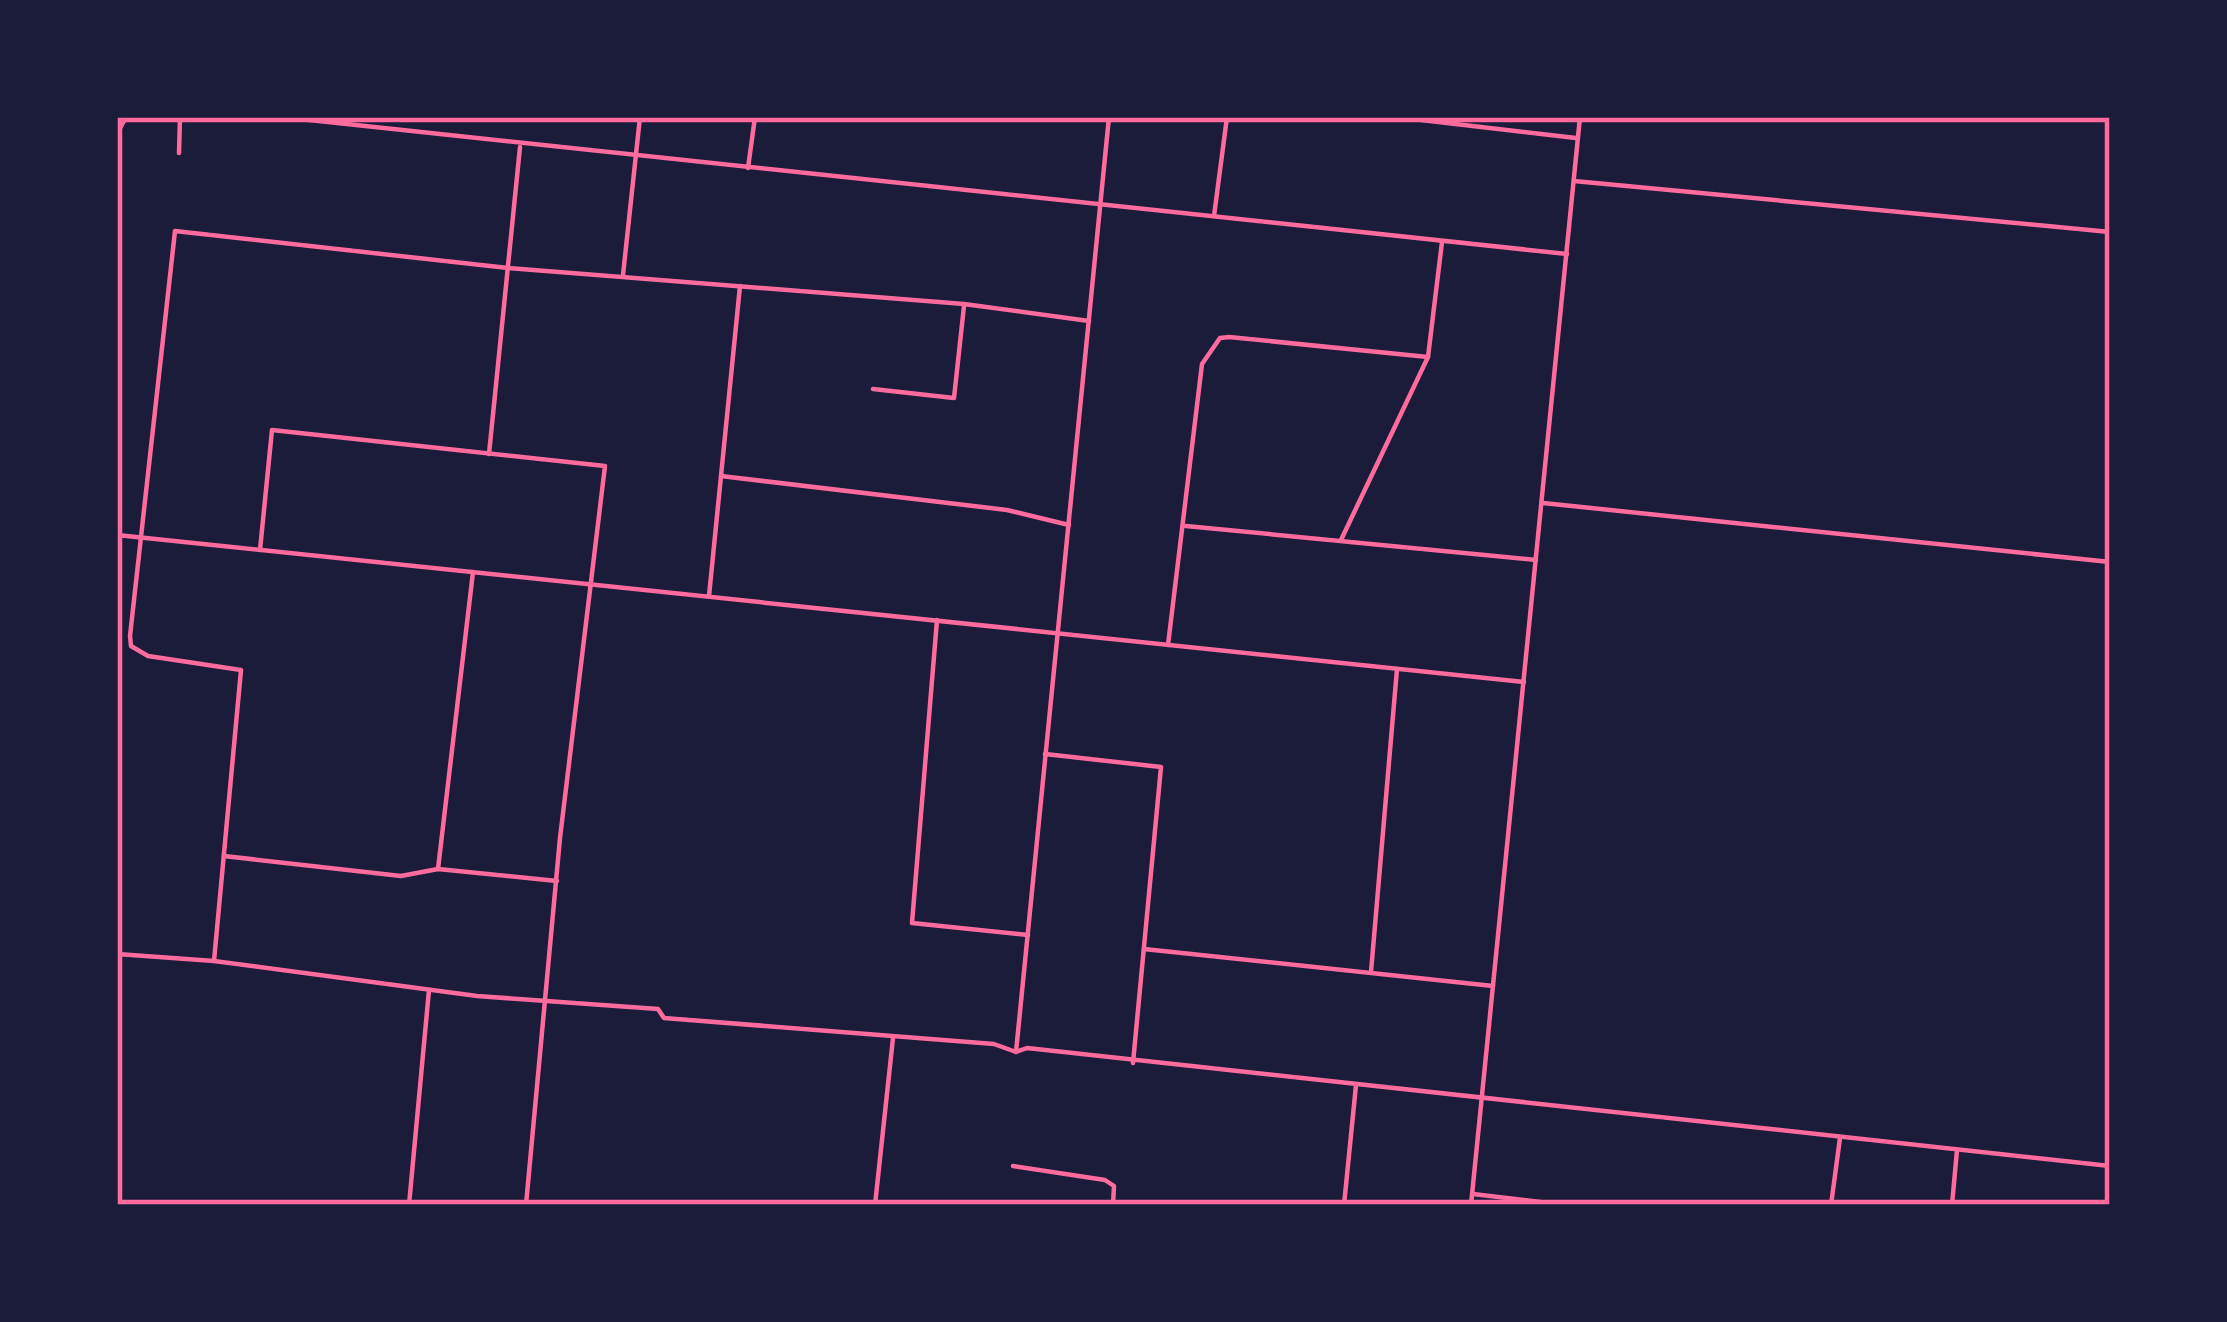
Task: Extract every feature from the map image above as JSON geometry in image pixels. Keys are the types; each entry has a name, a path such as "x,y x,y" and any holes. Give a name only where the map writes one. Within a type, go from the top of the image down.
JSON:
{"street":[{"path":"117,134 126,117"},
{"path":"179,153 180,117"},
{"path":"280,117 1567,254"},
{"path":"623,275 640,117"},
{"path":"748,168 755,117"},
{"path":"1016,1052 1109,117"},
{"path":"1214,216 1227,117"},
{"path":"1472,1205 1580,117"},
{"path":"1421,120 1455,120 1578,138"},
{"path":"489,454 520,146"},
{"path":"1574,181 2110,232"},
{"path":"214,961 241,670 148,656 131,646 175,231 508,268 964,304 1089,320"},
{"path":"1341,540 1428,357 1442,241"},
{"path":"709,596 740,286"},
{"path":"873,389 953,398 964,304"},
{"path":"1168,645 1202,364 1220,338 1428,357"},
{"path":"260,550 272,430 604,466 556,881 526,1205"},
{"path":"721,476 1007,510 1069,526"},
{"path":"1542,503 2110,562"},
{"path":"1186,526 1536,560"},
{"path":"117,535 1524,682"},
{"path":"438,869 473,572"},
{"path":"937,620 912,923 1028,935"},
{"path":"1371,972 1397,668"},
{"path":"1046,754 1161,767 1133,1063"},
{"path":"224,856 401,876 438,869 556,881"},
{"path":"1144,949 1493,986"},
{"path":"117,954 214,961 429,990 658,1009 664,1018 994,1044 1016,1052 1027,1048 2110,1166"},
{"path":"409,1205 429,990"},
{"path":"875,1205 894,1036"},
{"path":"1343,1205 1356,1085"},
{"path":"1831,1205 1840,1138"},
{"path":"1952,1205 1957,1150"},
{"path":"1013,1166 1105,1180 1114,1186 1113,1205"},
{"path":"1473,1194 1566,1205"}]}
